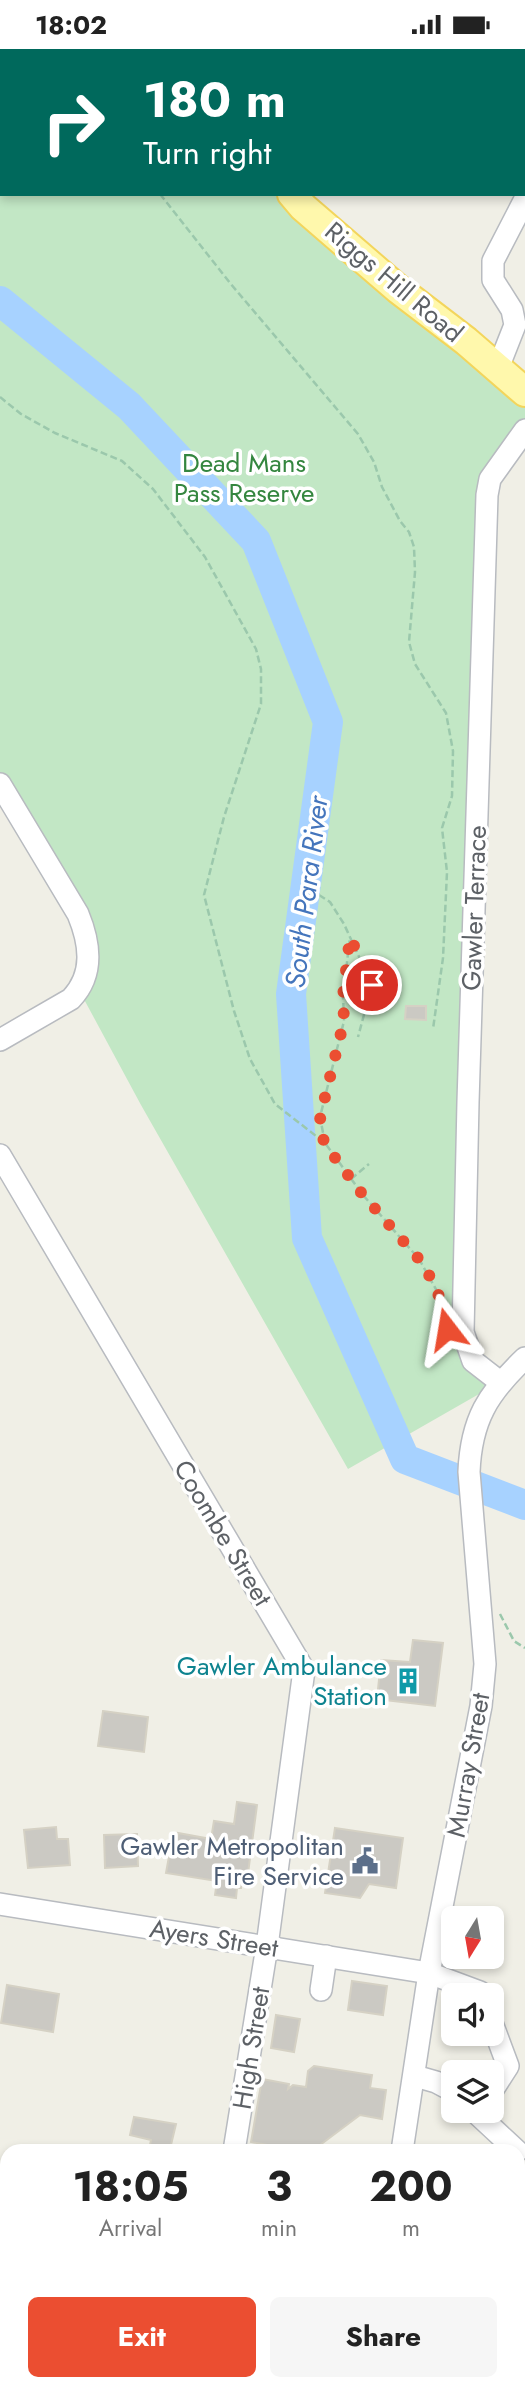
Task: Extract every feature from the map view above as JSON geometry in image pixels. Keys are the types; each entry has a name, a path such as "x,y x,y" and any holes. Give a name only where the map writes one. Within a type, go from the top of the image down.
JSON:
{"main road":[{"name":"Riggs Hill Road","path":"294,196 398,289 525,392"}],"street":[{"path":"498,368 515,325 512,310 493,280 493,261 525,199"},
{"name":"Gawler Terrace","path":"500,1382 473,1361 464,1332 468,1102 487,495 491,479 525,430"},
{"path":"0,784 78,914 86,934 89,963 79,990 57,1009 0,1040"},
{"name":"Coombe Street","path":"0,1155 304,1670 267,1946"},
{"name":"Murray Street","path":"403,2144 429,1973 481,1706 485,1664 469,1472 470,1447 476,1423 500,1382 525,1358"},
{"name":"Ayers Street","path":"0,1905 429,1973 456,1983"},
{"name":"High Street","path":"235,2144 267,1946"},
{"path":"321,1990 326,1956"},
{"path":"501,2046 508,2066 504,2072"},
{"path":"415,2076 441,2084"},
{"path":"489,2123 510,2144"}],"path":[{"path":"162,196 358,434 374,462 382,487 409,532 414,547 415,572 409,642 415,664 446,713 453,751 452,796 442,828 447,872 443,958 433,1029"},
{"path":"0,397 21,414 55,433 122,461 153,489 205,557 256,649 261,669 261,704 224,817 204,895 234,1011 250,1059 275,1104 324,1143 419,1259 444,1310"},
{"path":"319,895 330,902 372,985 359,1037"},
{"path":"324,1143 320,1117 344,1021 343,996 350,937"},
{"path":"351,1179 369,1164"},
{"path":"500,1615 514,1641 525,1649"}],"green space":[{"name":"Dead Mans Pass Reserve","path":"0,196 294,196 525,392 525,430 491,479 463,1332 500,1382 348,1469 141,1105 79,990 88,947 0,784"}],"building":[{"path":"406,1006 426,1006 426,1020 405,1019"},
{"name":"Gawler Ambulance Station","path":"413,1640 443,1643 435,1706 377,1699 381,1660 410,1662"},
{"path":"103,1711 148,1717 144,1752 98,1746"},
{"path":"237,1802 257,1805 247,1881 242,1880 241,1888 237,1888 236,1898 215,1895 217,1881 166,1873 170,1851 175,1852 178,1833 211,1839 214,1821 234,1824"},
{"path":"56,1827 57,1839 68,1839 70,1865 28,1868 24,1830"},
{"name":"Gawler Metropolitan Fire Service","path":"335,1828 403,1838 396,1888 369,1884 360,1898 325,1893"},
{"path":"137,1834 138,1866 105,1868 104,1835"},
{"path":"352,1981 387,1986 383,2015 348,2010"},
{"path":"7,1985 59,1994 53,2032 1,2023"},
{"path":"276,2015 300,2019 294,2052 271,2048"},
{"path":"314,2066 372,2075 370,2088 386,2090 382,2119 360,2115 321,2144 251,2142 262,2079 289,2084 288,2089 293,2085 306,2087 308,2071"},
{"path":"134,2117 176,2124 171,2144 150,2144 151,2140 130,2135"}],"waterway":[{"name":"South Para River","path":"0,301 129,406 256,541 328,722 291,994 307,1238 405,1459 525,1505"}],"place":[{"name":"Gawler Ambulance Station","path":"408,1681"},
{"name":"Gawler Metropolitan Fire Service","path":"365,1861"}],"route":[{"path":"372,985 350,937 343,996 344,1021 320,1117 324,1143 363,1195 427,1271 444,1310 447,1329"}]}
